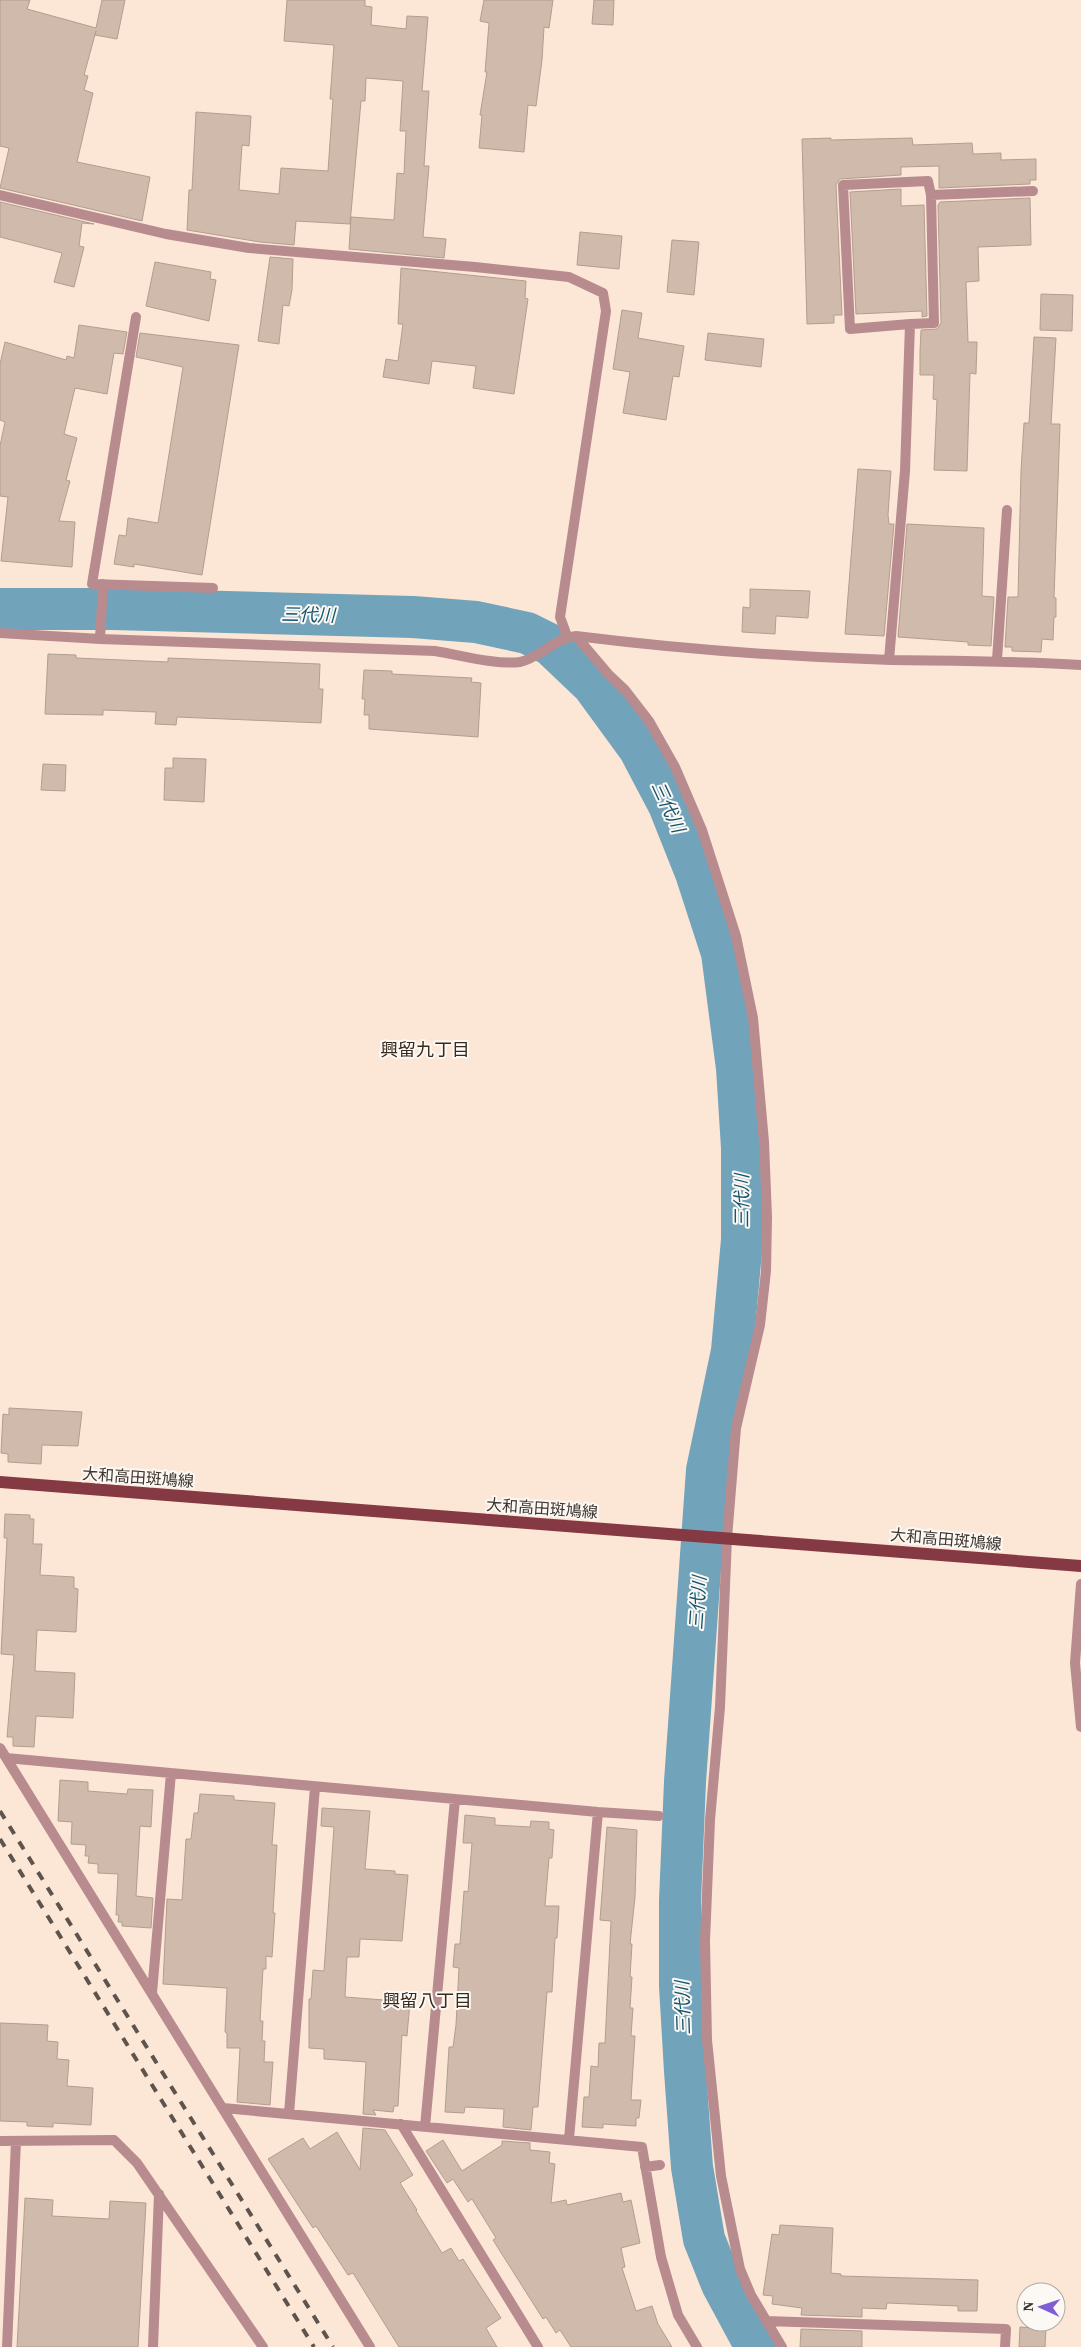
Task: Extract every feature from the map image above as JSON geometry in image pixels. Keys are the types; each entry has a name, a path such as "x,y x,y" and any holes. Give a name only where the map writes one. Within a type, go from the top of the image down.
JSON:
{"main road":[{"name":"大和高田斑鳩線","path":"0,1482 1081,1566"}],"street":[{"path":"928,181 931,195 934,323 910,324 850,329 843,185 928,181"},
{"path":"931,195 1034,191"},
{"path":"0,195 166,234 249,248 476,266 569,277 603,293 606,311 560,617 572,636 625,690 649,721 675,766 702,830 736,936 754,1018 764,1142 767,1217 766,1271 760,1325 736,1428 727,1538 720,1707 710,1820 705,1941 707,2040 718,2157 738,2262 751,2295 782,2347"},
{"path":"136,317 92,584 213,588"},
{"path":"889,660 905,471 910,324"},
{"path":"997,660 1006,510"},
{"path":"100,639 103,584"},
{"path":"0,633 100,639 434,651 488,660 521,662 572,636 663,647 889,660 997,660 1081,665"},
{"path":"1081,1584 1075,1663 1081,1727"},
{"path":"0,1748 370,2347"},
{"path":"6,1758 315,1787 659,1816"},
{"path":"152,1993 171,1773"},
{"path":"289,2114 315,1787"},
{"path":"425,2127 455,1799"},
{"path":"569,2139 598,1812"},
{"path":"223,2108 642,2147 664,2265 678,2315 697,2347"},
{"path":"401,2124 538,2347"},
{"path":"0,2141 114,2140 137,2163 263,2347"},
{"path":"7,2347 16,2141"},
{"path":"646,2167 660,2165"},
{"path":"153,2347 158,2194"},
{"path":"766,2321 1006,2329 1005,2347"}],"building":[{"path":"0,0 30,0 27,9 96,28 102,0 125,0 117,39 95,35 96,31 84,75 88,76 84,90 93,93 77,162 150,177 142,221 0,188 9,148 0,146"},
{"path":"287,0 365,0 365,6 372,7 371,25 406,29 407,16 428,17 422,91 429,91 424,166 429,166 423,237 446,239 444,258 349,249 351,217 394,220 397,173 404,174 406,131 400,131 403,81 366,78 365,101 361,101 350,224 296,221 294,245 260,242 187,230 189,190 192,190 196,112 251,116 249,146 242,145 239,190 279,194 281,168 328,171 333,99 330,99 334,45 284,41"},
{"path":"484,0 553,0 549,28 544,27 536,106 528,105 524,152 479,148 482,115 480,115 487,72 485,72 489,23 480,21"},
{"path":"594,0 614,0 613,25 592,24"},
{"path":"831,138 831,140 912,138 913,145 972,143 973,154 1001,153 1001,160 1036,159 1036,180 1030,180 1030,184 939,188 939,166 901,167 901,175 840,179 836,185 842,315 834,315 834,323 807,324 802,139"},
{"path":"901,189 901,206 924,205 927,316 922,317 922,311 856,314 850,192"},
{"path":"1030,198 1031,245 978,247 979,281 966,282 968,342 977,342 976,374 970,373 967,471 934,470 937,400 933,399 934,375 920,375 920,352 921,330 937,329 941,323 938,205 940,202"},
{"path":"0,202 94,224 82,223 79,246 84,247 74,287 54,282 62,253 0,237"},
{"path":"580,232 622,236 619,269 577,265"},
{"path":"672,240 699,242 694,295 667,292"},
{"path":"270,257 293,259 292,290 289,306 283,305 279,344 258,341"},
{"path":"155,262 211,272 210,279 216,280 209,321 146,306"},
{"path":"401,268 526,281 525,298 528,299 514,394 473,388 476,366 432,361 429,384 383,377 386,359 398,361 403,324 398,324"},
{"path":"1041,294 1073,295 1072,331 1040,330"},
{"path":"622,310 642,313 638,338 684,346 679,377 673,376 666,420 623,413 630,372 613,369"},
{"path":"79,325 127,332 123,354 114,353 107,394 75,388 64,434 77,438 66,480 70,481 59,521 75,522 72,567 1,561 8,497 0,496 0,446 5,422 0,420 0,364 5,342 66,360 67,356 74,358"},
{"path":"140,333 239,345 202,575 134,564 134,567 114,564 119,535 126,536 128,518 158,523 183,367 136,357"},
{"path":"708,333 764,339 761,367 705,360"},
{"path":"1034,337 1056,338 1051,424 1060,424 1054,598 1056,598 1056,617 1054,617 1053,640 1042,639 1041,652 1012,651 1012,647 1005,647 1008,597 1018,597 1021,471 1024,423 1029,423"},
{"path":"858,469 891,471 888,515 889,524 894,524 884,636 845,634"},
{"path":"907,524 984,528 982,596 994,597 991,646 968,645 968,642 898,637"},
{"path":"750,589 810,591 808,618 776,616 775,634 742,632 743,607 750,608"},
{"path":"48,654 76,655 76,658 168,662 168,658 320,664 319,689 323,689 321,723 177,717 176,725 155,724 156,712 103,710 103,715 45,714"},
{"path":"364,670 392,671 392,674 472,678 471,682 481,683 478,737 369,729 369,715 364,715 365,699 362,699"},
{"path":"173,758 206,759 204,802 164,800 165,768 173,768"},
{"path":"43,764 66,765 65,791 41,790"},
{"path":"9,1408 82,1412 78,1446 42,1445 41,1464 8,1462 8,1454 1,1453 3,1414 9,1415"},
{"path":"5,1514 30,1515 30,1519 34,1519 33,1544 42,1544 40,1575 74,1577 74,1588 78,1589 76,1632 37,1630 35,1671 75,1673 73,1718 36,1716 34,1747 13,1746 13,1737 7,1737 14,1655 1,1654 7,1538 4,1538"},
{"path":"60,1780 88,1782 88,1791 127,1794 128,1789 153,1790 151,1827 140,1826 136,1896 153,1898 151,1928 122,1926 122,1922 118,1922 119,1915 116,1915 118,1874 98,1873 98,1864 88,1863 89,1856 85,1856 86,1845 71,1844 72,1822 58,1821"},
{"path":"200,1794 234,1796 234,1800 275,1803 272,1845 277,1845 272,1957 266,1956 266,1969 263,1969 260,2021 263,2021 262,2041 265,2041 264,2062 273,2062 270,2105 237,2102 240,2048 227,2048 227,2033 225,2032 227,1988 163,1984 167,1899 182,1900 186,1839 191,1839 194,1813 198,1813"},
{"path":"322,1808 370,1811 365,1869 395,1871 395,1874 408,1875 402,1941 360,1939 359,1957 347,1957 345,1997 410,2002 407,2036 402,2035 398,2106 394,2106 393,2112 373,2110 376,2115 363,2114 366,2062 324,2059 324,2049 309,2048 309,1999 311,1999 313,1970 324,1971 334,1827 321,1826"},
{"path":"465,1815 495,1818 495,1825 530,1827 531,1821 549,1822 549,1829 554,1830 552,1858 549,1858 545,1906 559,1906 557,1938 555,1938 552,1992 547,1992 538,2107 533,2107 531,2130 503,2127 504,2109 465,2107 464,2113 445,2112 449,2047 453,2047 456,2025 459,1968 453,1967 455,1944 460,1944 464,1891 468,1892 472,1843 463,1843"},
{"path":"607,1827 637,1830 635,1897 630,1944 632,1944 630,1977 632,1977 630,2008 633,2008 631,2036 635,2036 631,2100 641,2100 639,2118 636,2118 636,2126 603,2124 603,2128 582,2127 584,2097 589,2097 591,2066 598,2067 599,2043 605,2043 611,1921 600,1920"},
{"path":"0,2023 48,2025 47,2041 58,2042 57,2059 69,2060 67,2086 93,2088 91,2125 53,2123 53,2127 27,2126 27,2122 0,2121"},
{"path":"363,2128 385,2130 413,2175 400,2183 416,2211 442,2253 451,2248 459,2261 463,2259 501,2318 486,2328 497,2347 399,2347 353,2273 348,2275 316,2226 313,2228 268,2159 303,2138 310,2149 337,2132 360,2170"},
{"path":"443,2140 462,2171 502,2145 502,2141 530,2143 530,2150 550,2152 549,2163 555,2164 551,2203 566,2200 567,2205 621,2193 623,2202 631,2200 640,2243 621,2248 625,2267 622,2268 636,2311 652,2306 658,2324 672,2347 571,2347 560,2330 556,2333 546,2317 543,2319 493,2240 496,2238 472,2199 468,2202 453,2179 447,2183 426,2151"},
{"path":"25,2198 53,2200 52,2216 109,2219 110,2201 146,2203 138,2347 17,2347"},
{"path":"780,2225 833,2228 831,2273 841,2274 841,2276 978,2280 977,2311 958,2311 958,2306 887,2303 886,2309 862,2308 862,2317 801,2315 802,2308 772,2304 773,2296 763,2295 772,2234 779,2235"},
{"path":"801,2329 862,2331 862,2347 800,2347"},
{"path":"1020,2332 1046,2332 1045,2347 1019,2347"}],"waterway":[{"name":"三代川","path":"0,609 113,609 413,617 476,622 527,633 551,645 593,685 639,748 669,805 696,873 722,953 737,1068 742,1148 742,1240 732,1351 707,1470 685,1782 680,1901 680,1986 692,2167 704,2239 722,2284 756,2347"}],"railway":[{"path":"0,1811 333,2347"},
{"path":"0,1839 314,2347"}],"district":[{"name":"興留九丁目","path":"425,1050"},
{"name":"興留八丁目","path":"427,2001"}]}
